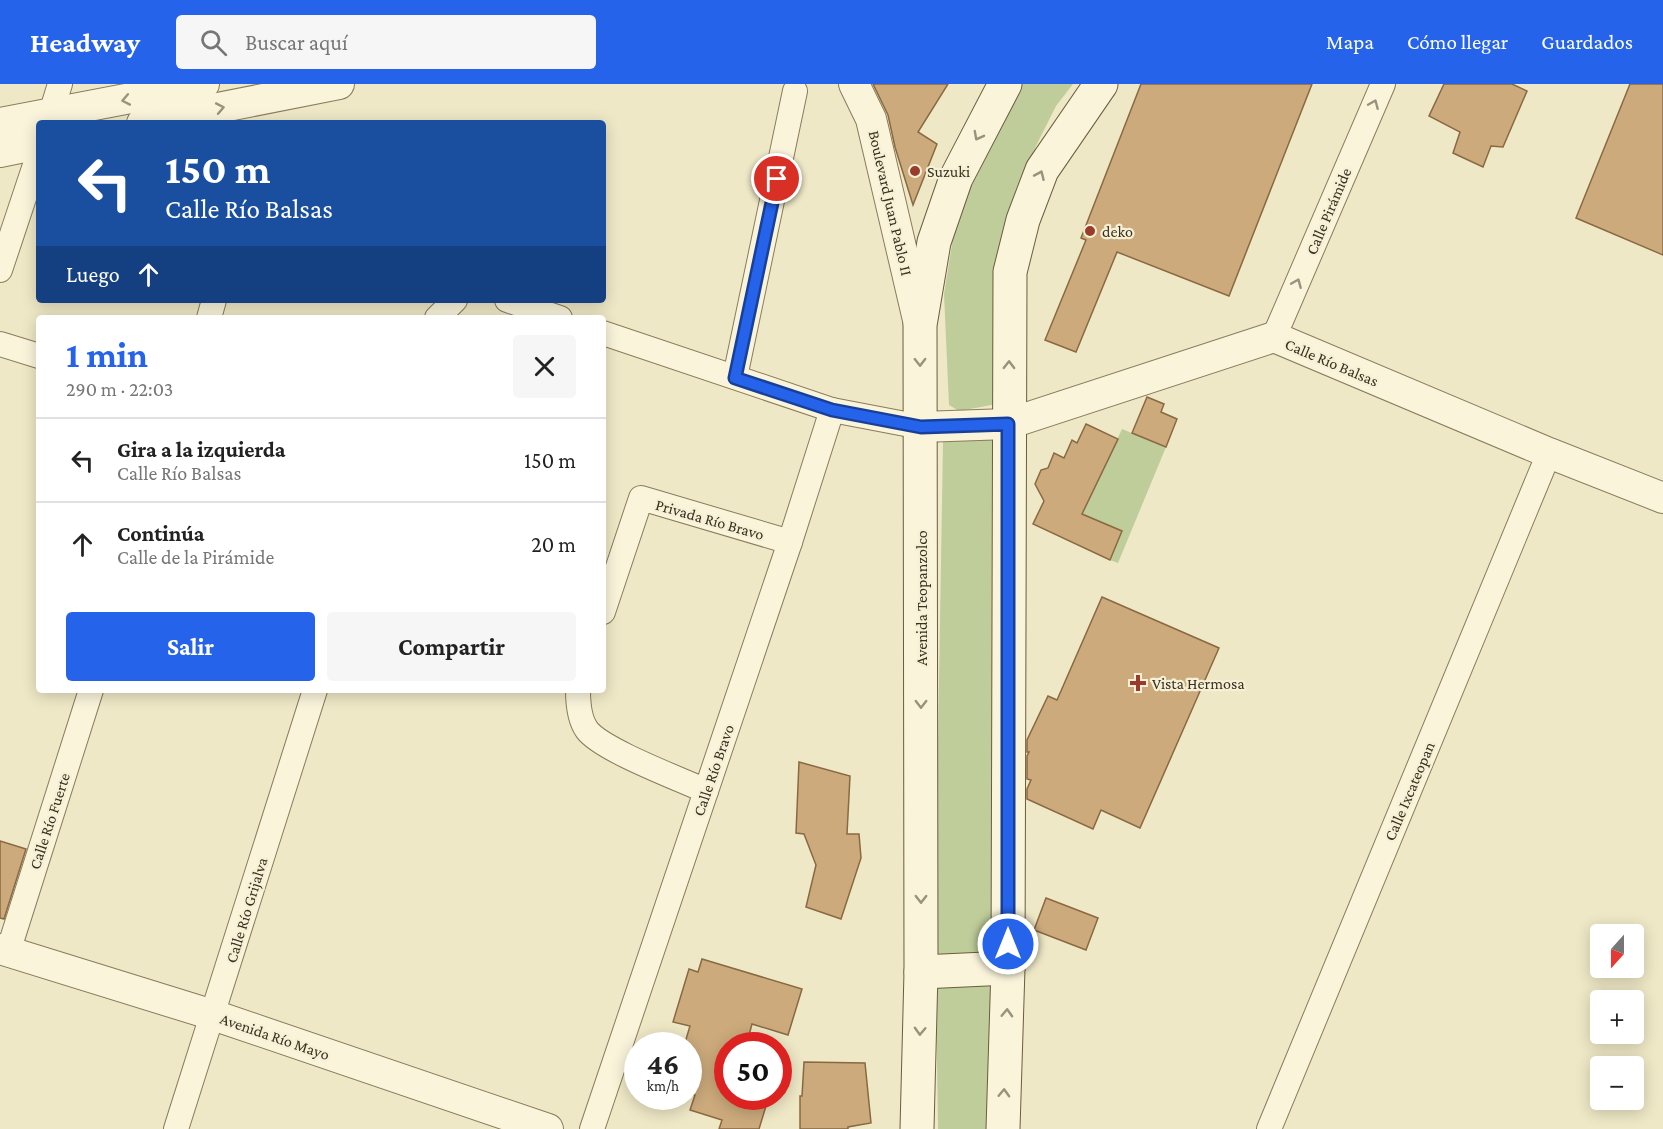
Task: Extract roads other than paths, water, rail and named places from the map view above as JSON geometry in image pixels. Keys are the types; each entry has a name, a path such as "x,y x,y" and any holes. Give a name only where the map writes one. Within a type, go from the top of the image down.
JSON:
{"main road":[{"name":"Avenida Teopanzolco","path":"917,1129 921,972 920,325 934,242 956,178 1005,84"},
{"path":"1003,1129 1008,968 1010,272 1023,220 1042,170 1101,84"},
{"path":"921,972 1008,968"}],"street":[{"path":"49,119 60,84"},
{"path":"49,119 204,84"},
{"path":"157,120 339,84"},
{"name":"Boulevard Juan Pablo II","path":"854,84 871,119 920,325"},
{"name":"Calle Pirámide","path":"1274,337 1383,84"},
{"path":"735,378 795,91"},
{"path":"0,123 36,120"},
{"path":"0,152 36,145"},
{"path":"0,270 36,162"},
{"path":"440,315 452,303"},
{"path":"516,303 551,315"},
{"path":"606,334 832,410 921,427"},
{"name":"Calle Río Balsas","path":"921,427 1008,424 1274,337 1549,453 1663,498"},
{"path":"0,344 36,355"},
{"name":"Calle Río Bravo","path":"592,1129 790,542 832,410"},
{"name":"Calle Ixcateopan","path":"1269,1129 1549,453"},
{"name":"Privada Río Bravo","path":"606,603 641,498 790,542"},
{"name":"Calle Río Fuerte","path":"4,950 90,693"},
{"name":"Calle Río Grijalva","path":"176,1129 314,693"},
{"path":"578,693 578,706 587,730 604,745 706,791"},
{"name":"Avenida Río Mayo","path":"4,950 213,1015 548,1129"}],"place":[{"name":"Suzuki","path":"915,171"},
{"name":"deko","path":"1090,231"},
{"name":"Vista Hermosa","path":"1138,683"}]}
